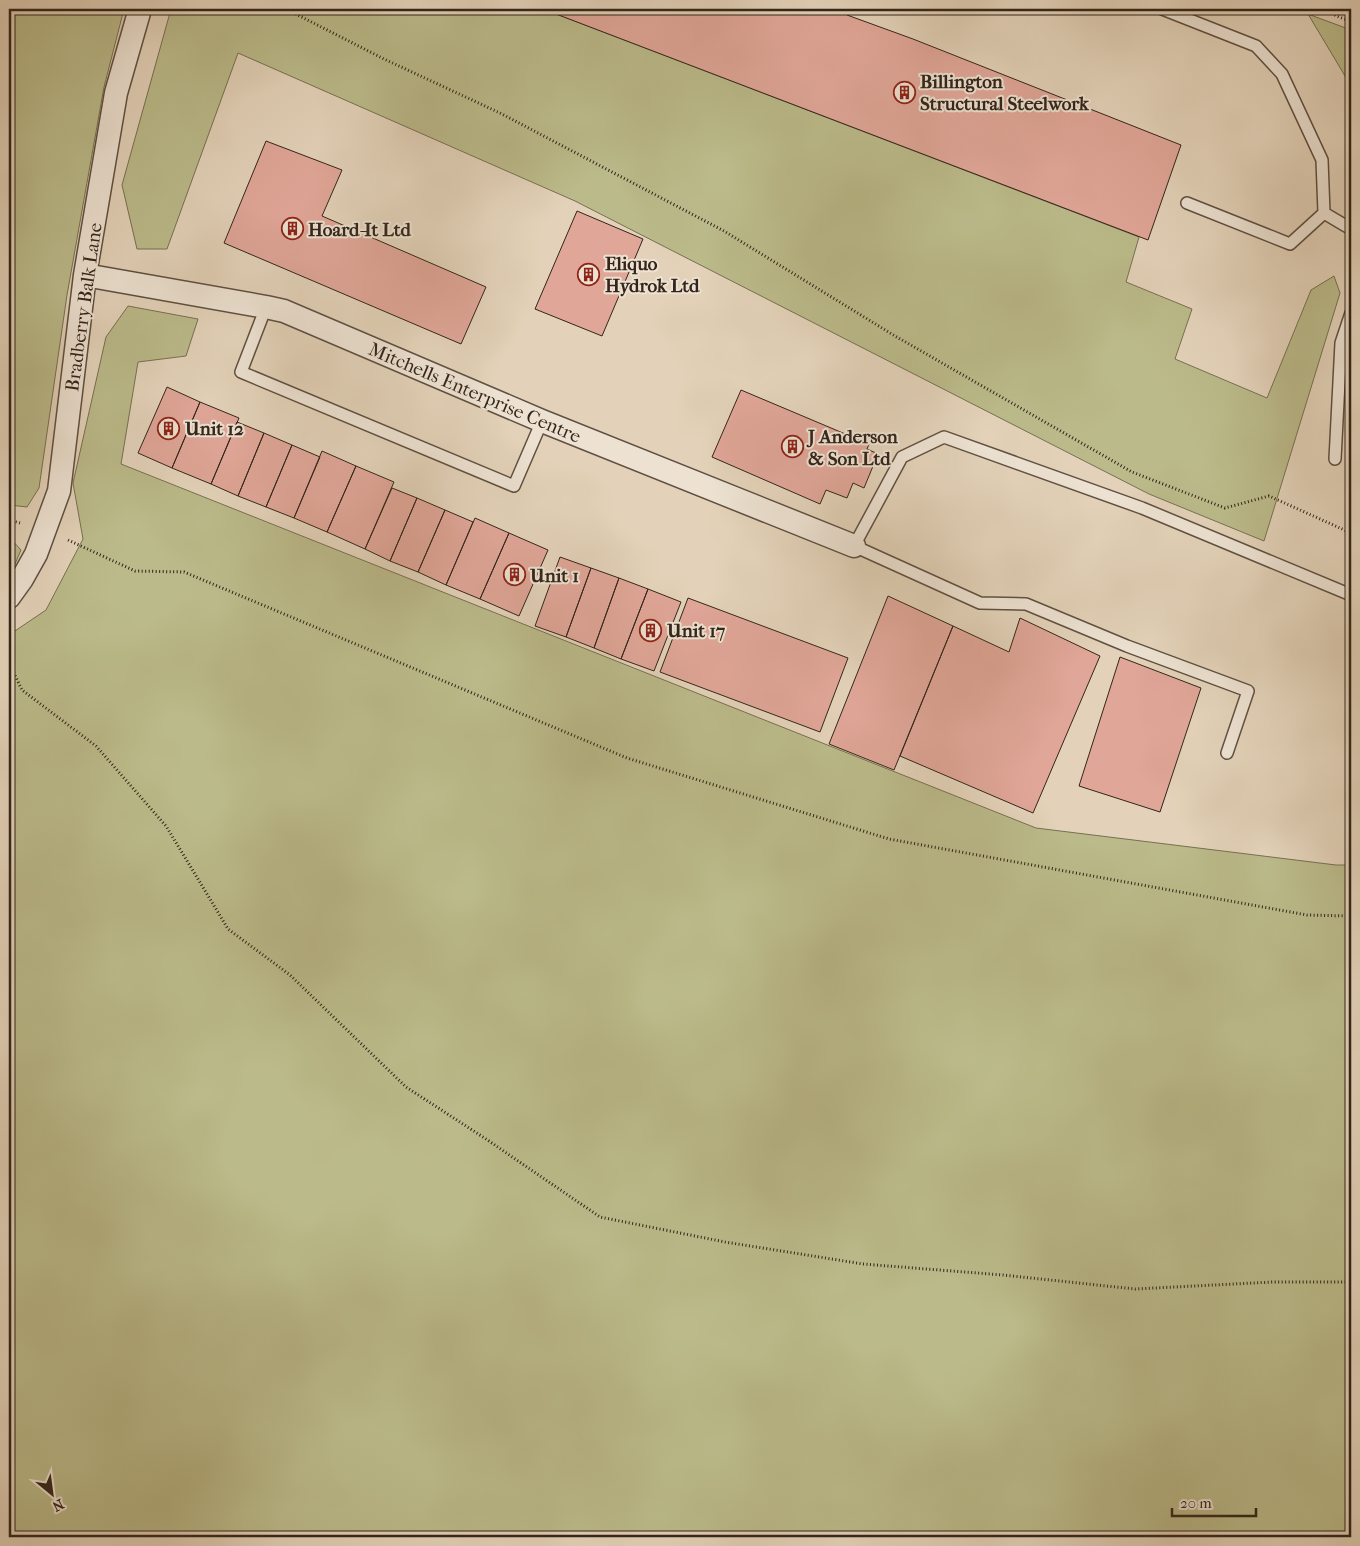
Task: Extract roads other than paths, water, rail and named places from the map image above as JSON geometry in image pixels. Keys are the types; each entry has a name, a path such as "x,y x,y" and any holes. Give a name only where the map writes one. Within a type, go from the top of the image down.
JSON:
{"street":[{"name":"Bradberry Balk Lane","path":"9,597 31,563 46,530 59,491 85,275 116,93 140,9"},
{"name":"Mitchells Enterprise Centre","path":"85,275 266,306 284,312 542,420 854,546"}],"lane":[{"path":"1162,9 1256,46 1282,74 1322,160 1324,213 1290,244 1187,203"},
{"path":"1324,213 1351,229"},
{"path":"266,306 241,372 514,486 542,420"},
{"path":"1335,459 1341,343 1351,313"},
{"path":"1227,753 1248,691 1127,646 1026,604 980,604 854,546 902,458 944,436 1142,508 1351,595"}],"place":[{"name":"Billington Structural Steelwork","path":"904,92"},
{"name":"Hoard-It Ltd","path":"292,229"},
{"name":"Eliquo Hydrok Ltd","path":"589,274"},
{"name":"Unit 12","path":"169,428"},
{"name":"J Anderson & Son Ltd","path":"792,447"},
{"name":"Unit 1","path":"514,575"},
{"name":"Unit 17","path":"651,630"}]}
